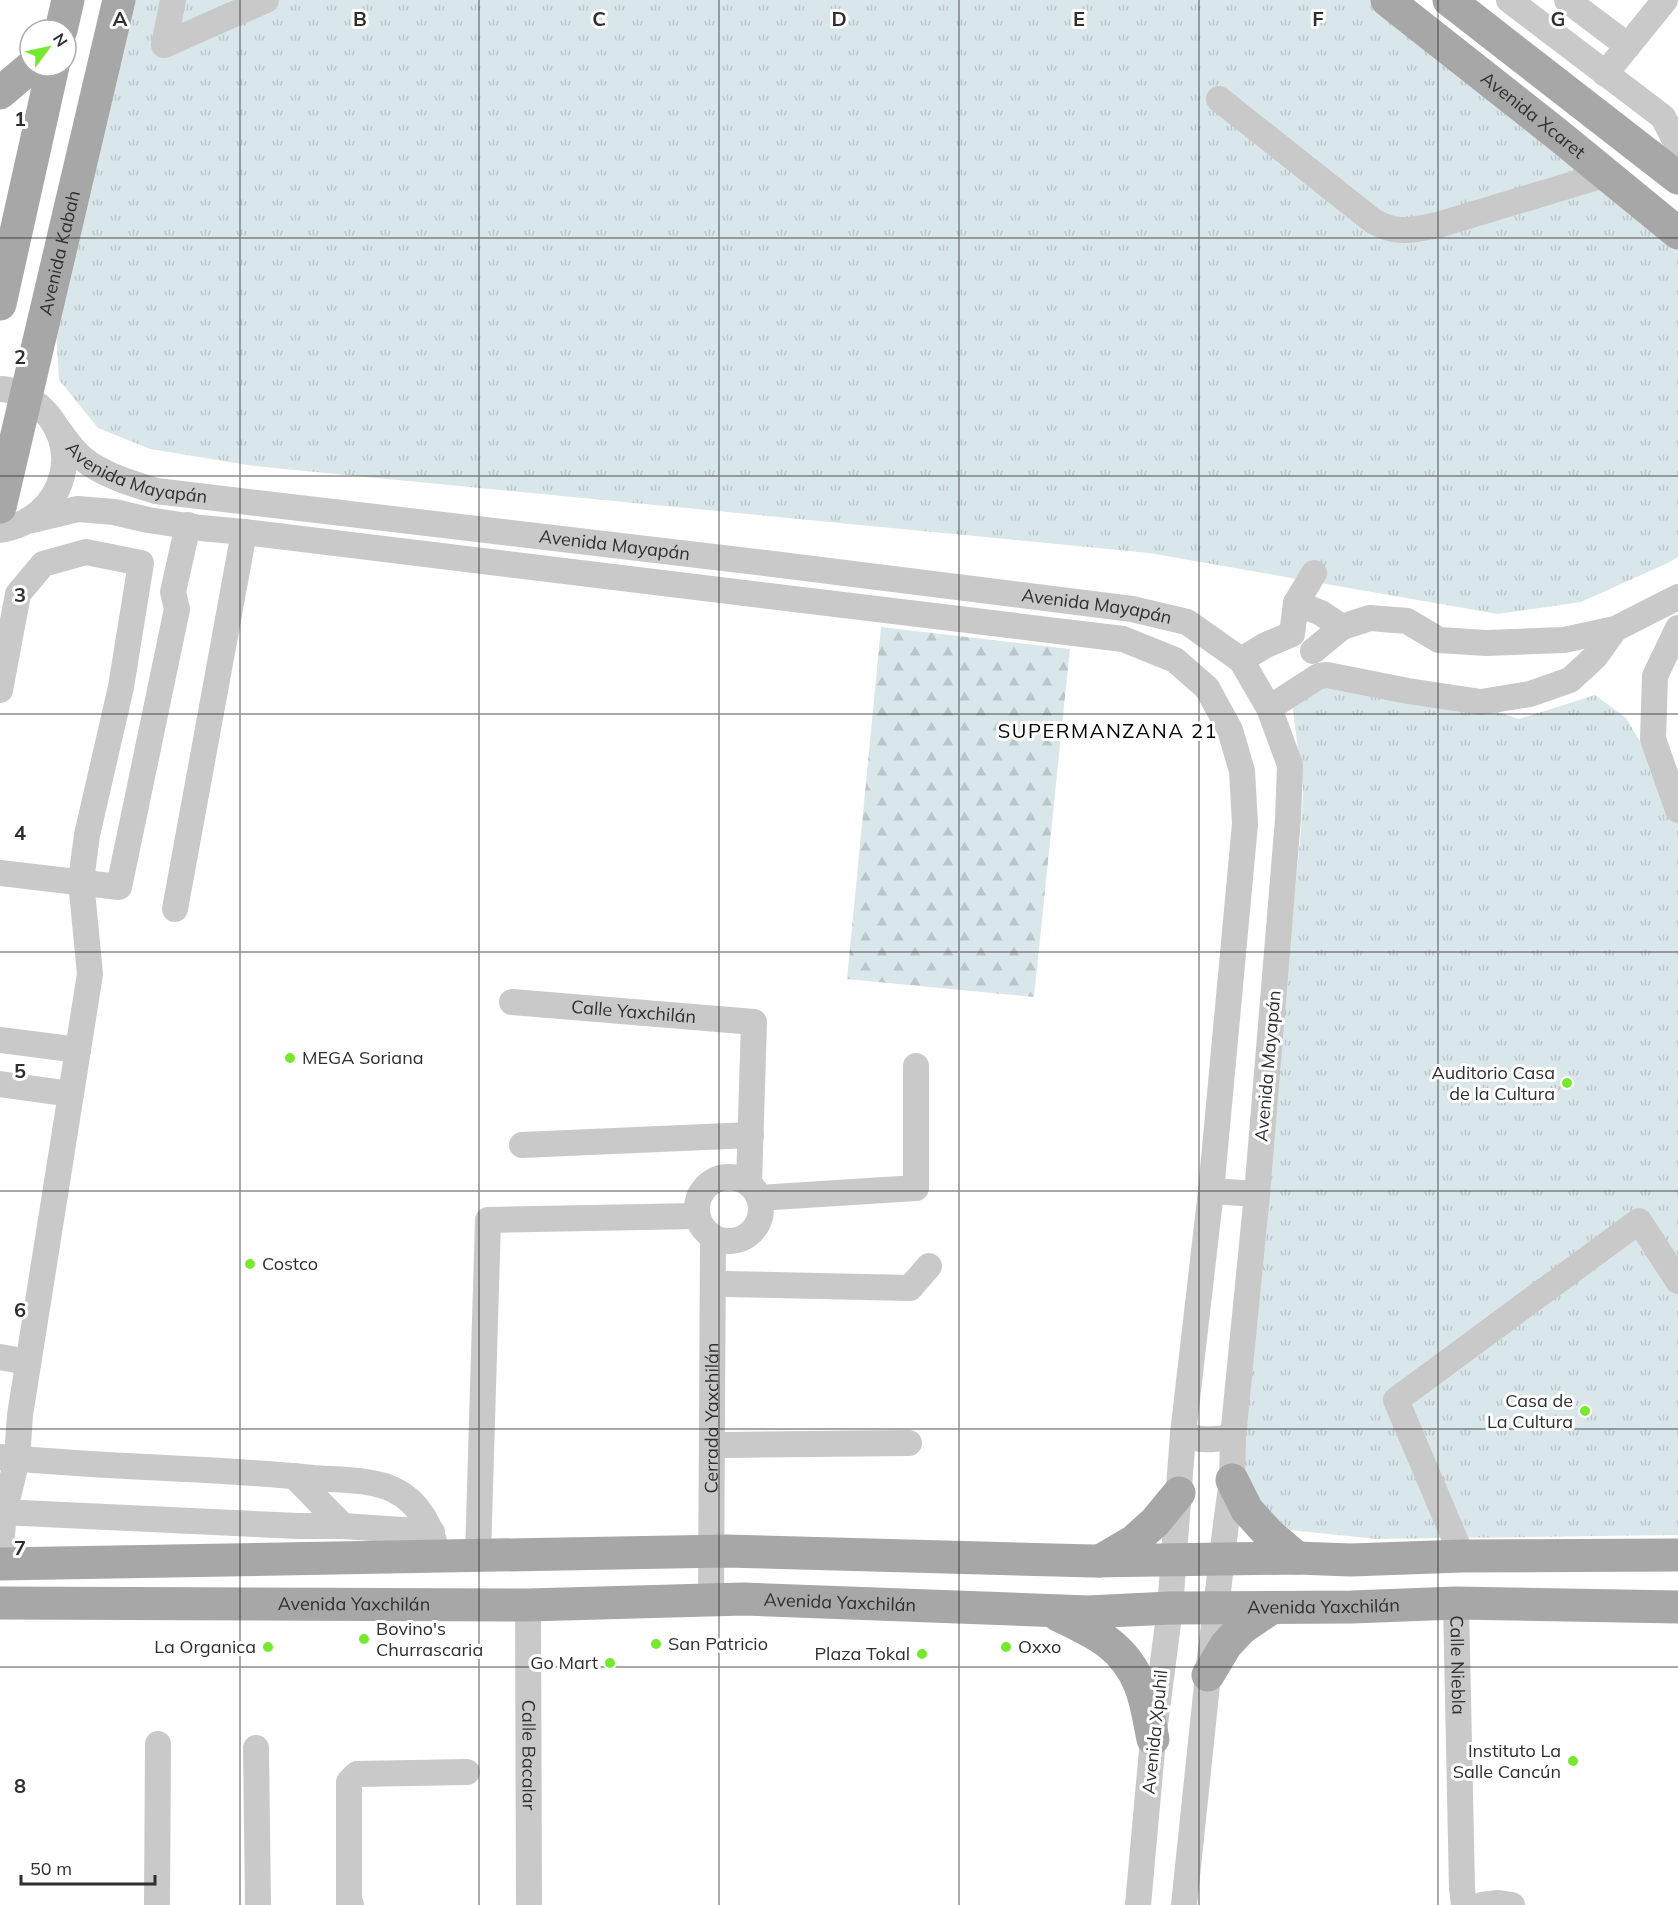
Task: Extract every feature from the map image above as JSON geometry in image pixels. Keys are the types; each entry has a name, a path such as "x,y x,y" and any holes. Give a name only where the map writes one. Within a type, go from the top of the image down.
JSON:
{"main road":[{"path":"64,18 68,0"},
{"name":"Avenida Kabah","path":"0,507 13,392 119,0"},
{"name":"Avenida Xcaret","path":"1387,0 1678,233"},
{"path":"1449,0 1677,166"},
{"path":"0,93 18,78"},
{"path":"0,304 50,78"},
{"path":"1557,134 1677,166"},
{"path":"1232,1480 1247,1510 1269,1534 1297,1558"},
{"path":"1096,1562 1134,1541 1155,1522 1179,1493"},
{"path":"435,1544 438,1605"},
{"path":"0,1564 435,1544 478,1554 719,1551 1096,1562 1173,1559 1351,1560 1462,1556 1678,1555"},
{"path":"1351,1560 1346,1569 1344,1583 1352,1607"},
{"path":"1088,1612 1099,1588 1096,1562"},
{"name":"Avenida Yaxchilán","path":"0,1603 528,1605 718,1600 1088,1612 1217,1606 1270,1609 1456,1603 1678,1607"},
{"path":"1208,1675 1226,1645 1242,1628 1270,1609"},
{"path":"1045,1610 1095,1632 1122,1654 1140,1685 1153,1739"}],"street":[{"path":"173,0 164,45 266,0"},
{"path":"1509,0 1663,117 1677,166"},
{"path":"1566,0 1628,46"},
{"path":"1605,74 1665,0"},
{"path":"1219,99 1373,221 1384,228 1396,231 1438,225 1607,174"},
{"name":"Avenida Mayapán","path":"13,392 43,408 68,443 88,464 123,481 156,491 1132,609 1187,622 1241,660 1269,708 1290,765 1288,819 1257,1194 1233,1437 1232,1480 1221,1560"},
{"path":"32,520 48,506 59,487 64,466 63,445 55,425"},
{"path":"114,512 113,498 123,481"},
{"name":"Avenida Mayapán","path":"0,530 78,509 114,512 194,527 1123,639 1176,660 1207,688 1230,730 1242,771 1245,824 1211,1191 1184,1434 1173,1559"},
{"path":"0,873 119,886 194,527"},
{"path":"175,909 244,532"},
{"path":"633,580 637,548"},
{"path":"0,690 18,594 43,564 86,552 141,563 121,687 87,835 81,881 90,974 28,1362 10,1414 0,1557"},
{"path":"1292,634 1296,603 1314,573"},
{"path":"138,589 179,598"},
{"path":"1313,651 1342,627 1370,618 1407,621 1439,640 1486,643 1564,640 1614,629 1678,597"},
{"path":"1296,603 1321,613 1342,627"},
{"path":"1678,628 1654,676 1653,739 1678,810"},
{"path":"1269,708 1318,676 1327,675 1481,702 1530,694 1570,680 1594,657 1614,629"},
{"path":"1241,660 1266,645 1292,634"},
{"path":"1292,634 1313,651 1318,676"},
{"name":"Calle Yaxchilán","path":"512,1002 754,1022 751,1135"},
{"path":"0,1040 77,1057"},
{"path":"0,1055 77,1057"},
{"path":"522,1145 751,1135 754,1191 761,1211 758,1223 750,1233 739,1240 719,1239 703,1228 697,1216 698,1200 705,1186 719,1178 735,1177 754,1191 915,1188 916,1066"},
{"path":"0,1084 71,1094"},
{"path":"1211,1191 1257,1194"},
{"path":"478,1554 488,1220 697,1216"},
{"path":"1462,1556 1396,1400 1639,1221 1678,1281"},
{"name":"Cerrada Yaxchilán","path":"719,1239 726,1284 726,1445 719,1551"},
{"name":"Cerrada Yaxchilán","path":"718,1600 719,1239"},
{"path":"726,1284 910,1288 929,1266"},
{"path":"0,1357 28,1362"},
{"path":"1184,1434 1204,1440 1233,1437"},
{"path":"726,1445 909,1443"},
{"path":"8,1458 294,1476 376,1484 395,1490 412,1503 424,1517 435,1544"},
{"path":"294,1476 298,1526"},
{"path":"294,1476 343,1526"},
{"path":"3,1507 298,1526 343,1526 435,1544"},
{"name":"Avenida Xpuhil","path":"1138,1905 1153,1739 1170,1608 1173,1559"},
{"path":"1184,1905 1221,1560"},
{"name":"Calle Niebla","path":"1456,1603 1464,1905"},
{"name":"Calle Bacalar","path":"528,1605 529,1905"},
{"path":"157,1905 158,1744"},
{"path":"256,1748 258,1905"},
{"path":"351,1905 349,1903 349,1782 357,1774 467,1772"},
{"path":"1482,1905 1499,1903 1512,1905"}],"green space":[{"path":"127,0 1380,0 1678,234 1678,557 1581,602 1498,614 1149,553 254,466 150,449 98,428 59,380 56,329"},
{"path":"881,627 1070,649 1034,997 847,979"},
{"path":"1323,687 1473,704 1519,719 1595,695 1626,718 1678,805 1678,1535 1376,1539 1290,1530 1257,1503 1239,1454 1301,831 1303,789 1292,702"}],"place":[{"name":"MEGA Soriana","path":"290,1058"},
{"name":"Auditorio Casa de la Cultura","path":"1567,1083"},
{"name":"Costco","path":"250,1264"},
{"name":"Casa de La Cultura","path":"1585,1411"},
{"name":"Bovino's Churrascaria","path":"364,1639"},
{"name":"San Patricio","path":"656,1644"},
{"name":"La Organica","path":"268,1647"},
{"name":"Oxxo","path":"1006,1647"},
{"name":"Plaza Tokal","path":"922,1654"},
{"name":"Go Mart","path":"610,1663"},
{"name":"Instituto La Salle Cancún","path":"1573,1761"}],"district":[{"name":"SUPERMANZANA 21","path":"1108,731"}]}
